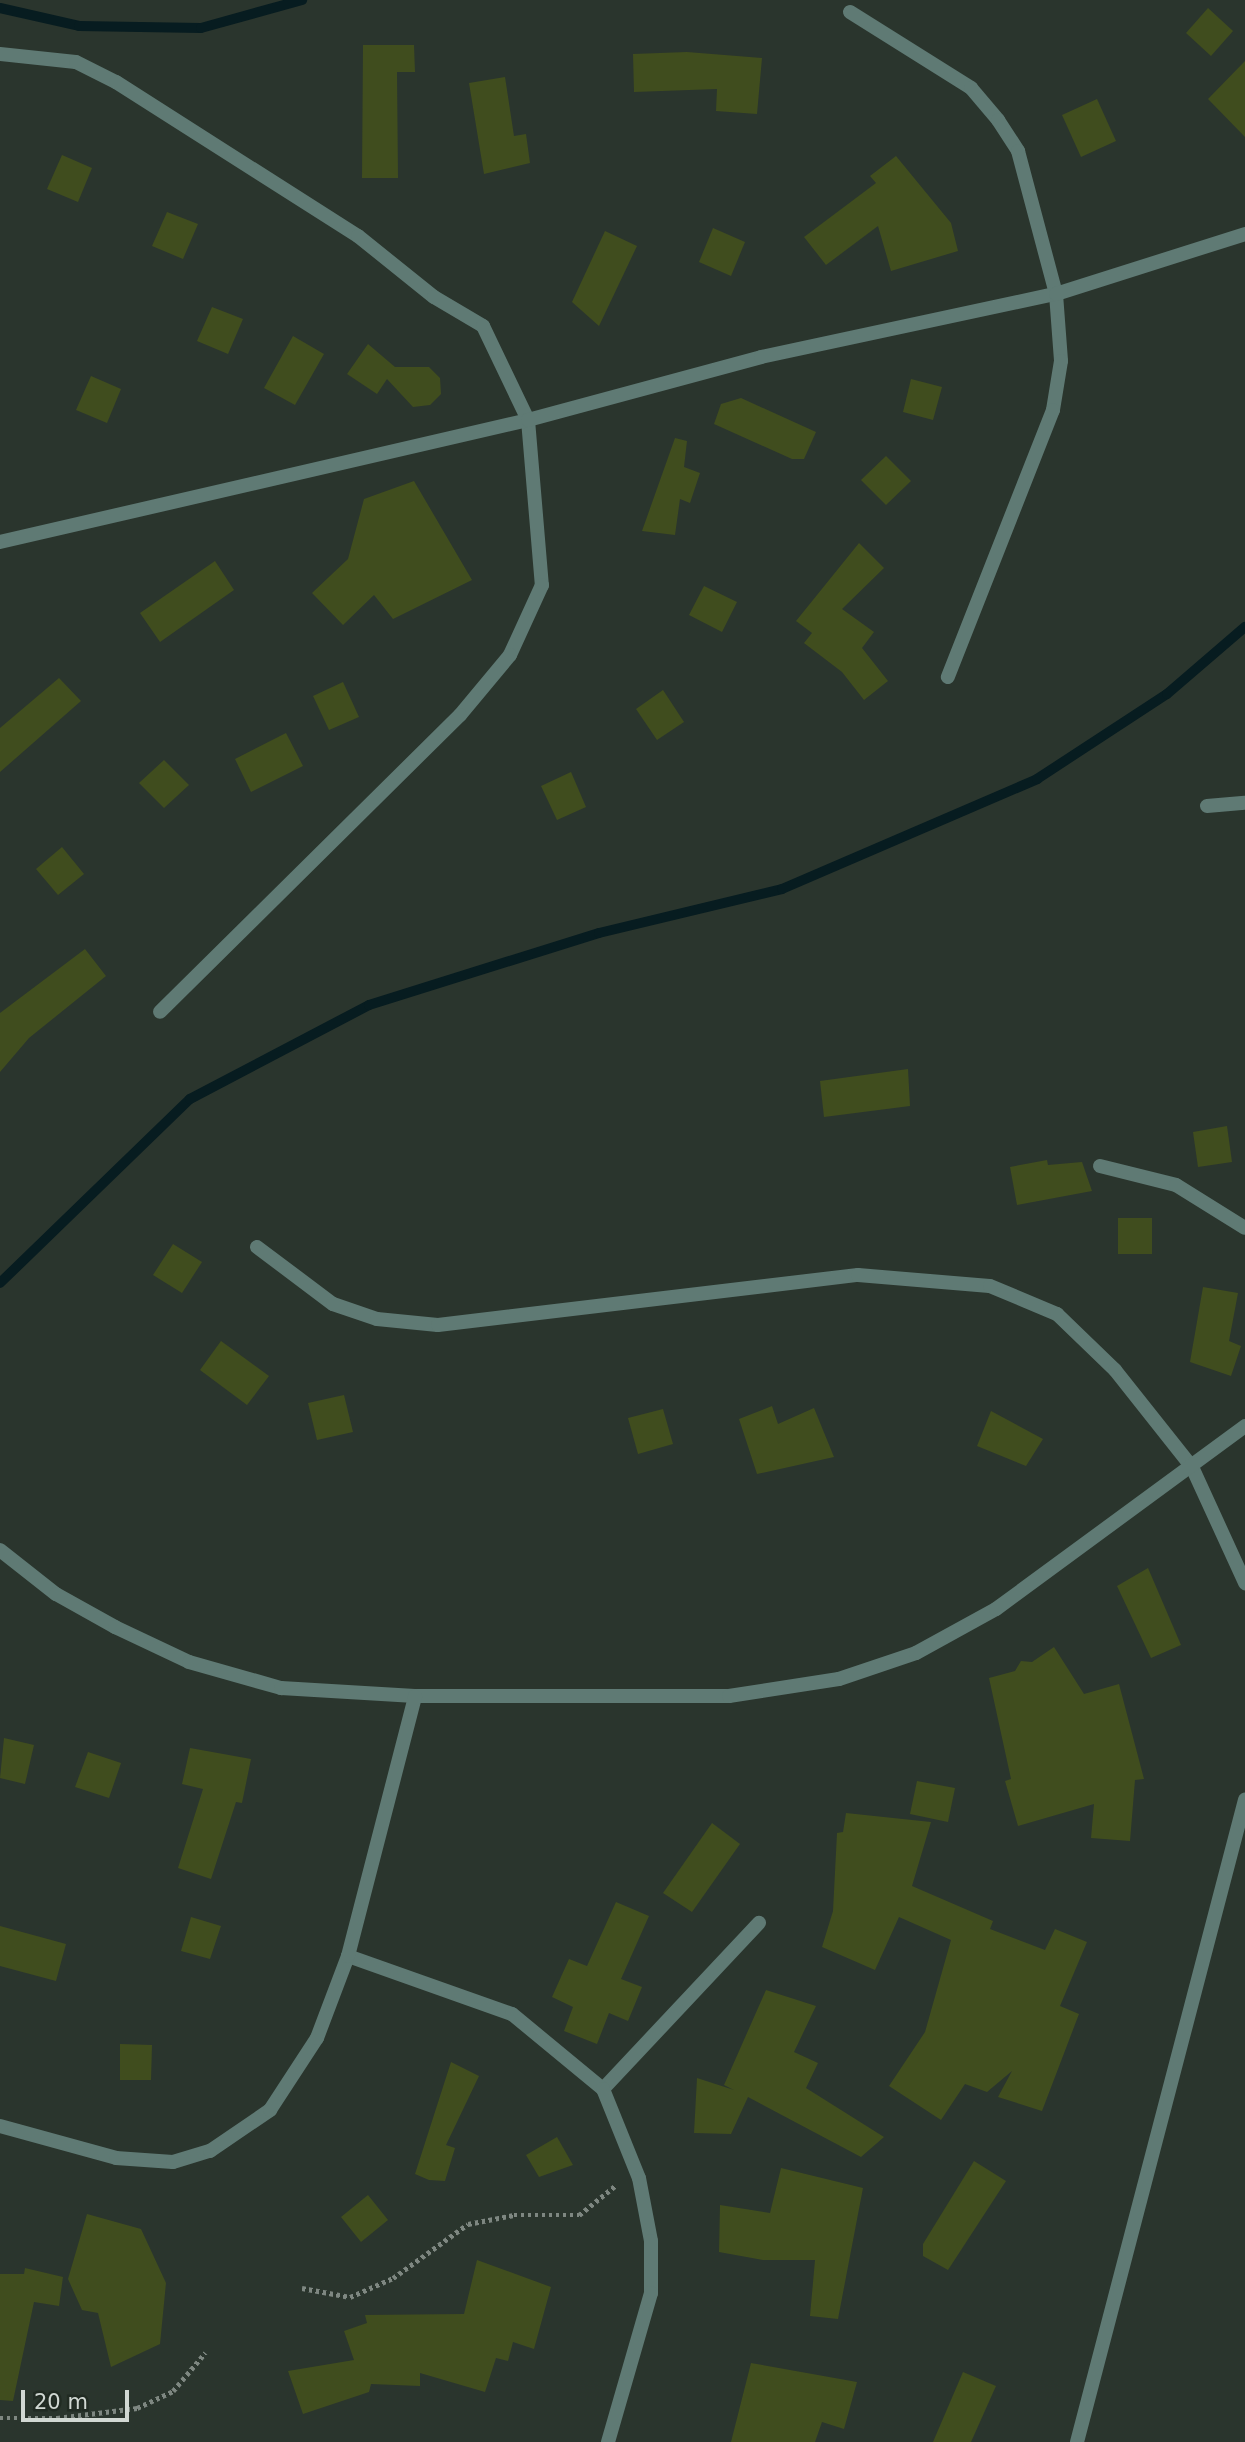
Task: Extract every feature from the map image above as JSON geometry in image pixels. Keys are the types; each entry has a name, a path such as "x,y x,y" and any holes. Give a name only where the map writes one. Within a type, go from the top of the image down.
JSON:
{"street":[{"path":"850,12 971,88 998,120 1018,151 1056,294 1061,361 1053,410 948,677"},
{"path":"0,54 76,62 116,82 358,236 435,297 483,326 528,420 542,585 510,655 460,715 160,1012"},
{"path":"0,542 528,420 761,357 1056,294 1245,234"},
{"path":"1208,806 1245,803"},
{"path":"1100,1166 1176,1185 1245,1228"},
{"path":"257,1247 333,1304 377,1319 438,1325 858,1275 990,1286 1057,1314 1115,1370 1192,1467 1245,1583"},
{"path":"0,1550 56,1594 189,1662 281,1688 415,1696 729,1696 839,1679 916,1653 996,1609 1245,1426"},
{"path":"0,2126 116,2158 173,2162 210,2151 270,2110 294,2080 317,2038 348,1956 415,1696"},
{"path":"1077,2442 1245,1800"},
{"path":"603,2089 759,1923"},
{"path":"348,1956 512,2014 603,2089 639,2178 651,2241 652,2293 608,2442"}],"path":[{"path":"303,2288 350,2297 393,2278 468,2224 514,2215 579,2215 614,2187 639,2178"},
{"path":"0,2418 57,2418 137,2408 173,2391 205,2353"}],"building":[{"path":"1208,8 1233,31 1211,56 1186,33"},
{"path":"363,45 414,45 415,72 397,72 398,178 362,178"},
{"path":"687,52 762,58 757,114 716,111 717,89 634,92 633,54"},
{"path":"1245,61 1245,137 1208,99"},
{"path":"505,77 514,136 526,134 530,163 484,174 469,83"},
{"path":"1097,99 1116,141 1081,157 1062,115"},
{"path":"62,155 92,168 78,202 47,189"},
{"path":"896,156 951,223 958,251 891,271 878,226 826,265 804,237 876,183 870,176"},
{"path":"167,212 198,224 183,259 152,246"},
{"path":"713,228 745,242 731,276 699,262"},
{"path":"605,231 637,246 599,326 572,302"},
{"path":"212,307 243,319 228,354 197,341"},
{"path":"293,336 324,354 295,405 264,388"},
{"path":"368,344 395,367 429,367 440,378 441,394 430,405 413,407 387,379 377,394 347,374"},
{"path":"91,376 121,389 107,423 76,410"},
{"path":"911,379 942,387 933,420 903,412"},
{"path":"741,398 816,432 804,459 792,459 714,424 721,404"},
{"path":"675,438 687,441 684,467 700,473 690,503 680,499 675,535 642,531"},
{"path":"886,456 911,481 886,505 861,480"},
{"path":"414,481 472,580 393,619 374,595 343,625 312,593 348,559 364,499"},
{"path":"859,543 884,568 842,609 874,632 862,648 888,681 864,700 842,672 804,643 812,633 796,621"},
{"path":"215,561 234,590 160,642 140,613"},
{"path":"704,586 737,602 722,632 689,615"},
{"path":"59,678 81,701 0,772 0,728"},
{"path":"343,682 359,717 329,730 313,696"},
{"path":"663,690 684,722 657,740 636,709"},
{"path":"286,733 303,766 251,792 235,759"},
{"path":"164,760 189,785 164,808 139,783"},
{"path":"571,772 586,807 557,820 541,786"},
{"path":"62,847 84,874 58,895 36,869"},
{"path":"85,949 106,976 29,1038 0,1072 0,1013"},
{"path":"908,1069 910,1106 824,1117 820,1081"},
{"path":"1227,1126 1232,1162 1198,1167 1193,1132"},
{"path":"1047,1160 1048,1165 1082,1162 1092,1191 1017,1205 1010,1167"},
{"path":"1118,1218 1152,1218 1152,1254 1118,1254"},
{"path":"173,1244 202,1262 182,1293 153,1275"},
{"path":"1203,1287 1238,1293 1229,1341 1241,1346 1231,1376 1190,1362"},
{"path":"221,1341 269,1376 247,1405 200,1370"},
{"path":"344,1395 353,1432 317,1440 308,1403"},
{"path":"772,1406 778,1424 814,1408 834,1457 757,1474 739,1419"},
{"path":"663,1409 673,1444 638,1454 628,1418"},
{"path":"991,1411 1043,1439 1026,1466 977,1446"},
{"path":"1148,1568 1181,1645 1151,1658 1117,1586"},
{"path":"1054,1647 1084,1694 1119,1684 1144,1779 1135,1780 1130,1841 1091,1838 1094,1804 1018,1826 1005,1781 1011,1779 989,1678 1015,1671 1021,1661 1032,1662"},
{"path":"4,1738 34,1745 25,1784 0,1778"},
{"path":"190,1748 251,1759 242,1803 236,1802 211,1879 178,1868 203,1789 182,1784"},
{"path":"88,1752 121,1763 109,1798 75,1787"},
{"path":"917,1781 955,1788 948,1822 910,1814"},
{"path":"846,1813 931,1822 912,1886 993,1921 990,1929 1045,1950 1055,1929 1087,1942 1060,2006 1079,2014 1042,2111 998,2097 1012,2071 987,2092 965,2084 941,2120 889,2086 925,2032 951,1940 899,1917 875,1970 822,1947 833,1911 837,1833 843,1832"},
{"path":"712,1823 740,1844 692,1912 663,1893"},
{"path":"616,1902 649,1916 621,1979 642,1987 628,2021 609,2013 597,2044 564,2031 573,2007 552,1997 569,1959 587,1966"},
{"path":"191,1917 221,1926 210,1959 181,1951"},
{"path":"0,1926 66,1944 56,1981 0,1966"},
{"path":"766,1990 816,2006 794,2052 818,2063 806,2088 884,2137 861,2157 748,2097 731,2134 694,2133 697,2078 734,2090 724,2085"},
{"path":"120,2044 152,2045 151,2080 120,2080"},
{"path":"451,2062 479,2076 446,2145 455,2148 445,2181 429,2180 415,2174"},
{"path":"557,2137 573,2165 539,2177 526,2155"},
{"path":"974,2161 1006,2181 948,2270 923,2256 923,2244"},
{"path":"781,2168 863,2188 838,2319 810,2316 815,2260 763,2260 719,2252 720,2205 770,2213"},
{"path":"368,2195 388,2220 361,2242 341,2217"},
{"path":"87,2214 141,2229 166,2283 160,2344 111,2367 98,2313 82,2310 68,2279"},
{"path":"477,2260 551,2287 534,2349 513,2342 508,2361 496,2358 485,2392 420,2373 420,2386 371,2384 369,2392 303,2414 288,2371 354,2360 344,2331 367,2323 365,2315 464,2314"},
{"path":"25,2268 63,2277 59,2306 34,2302 13,2401 0,2400 0,2274 24,2274"},
{"path":"751,2363 857,2382 844,2429 822,2422 815,2442 731,2442"},
{"path":"963,2372 996,2386 971,2442 933,2442"}],"waterway":[{"path":"0,8 79,26 201,28 302,0"},
{"path":"0,1283 190,1099 369,1005 599,933 782,889 1037,779 1167,694 1245,627"}]}
